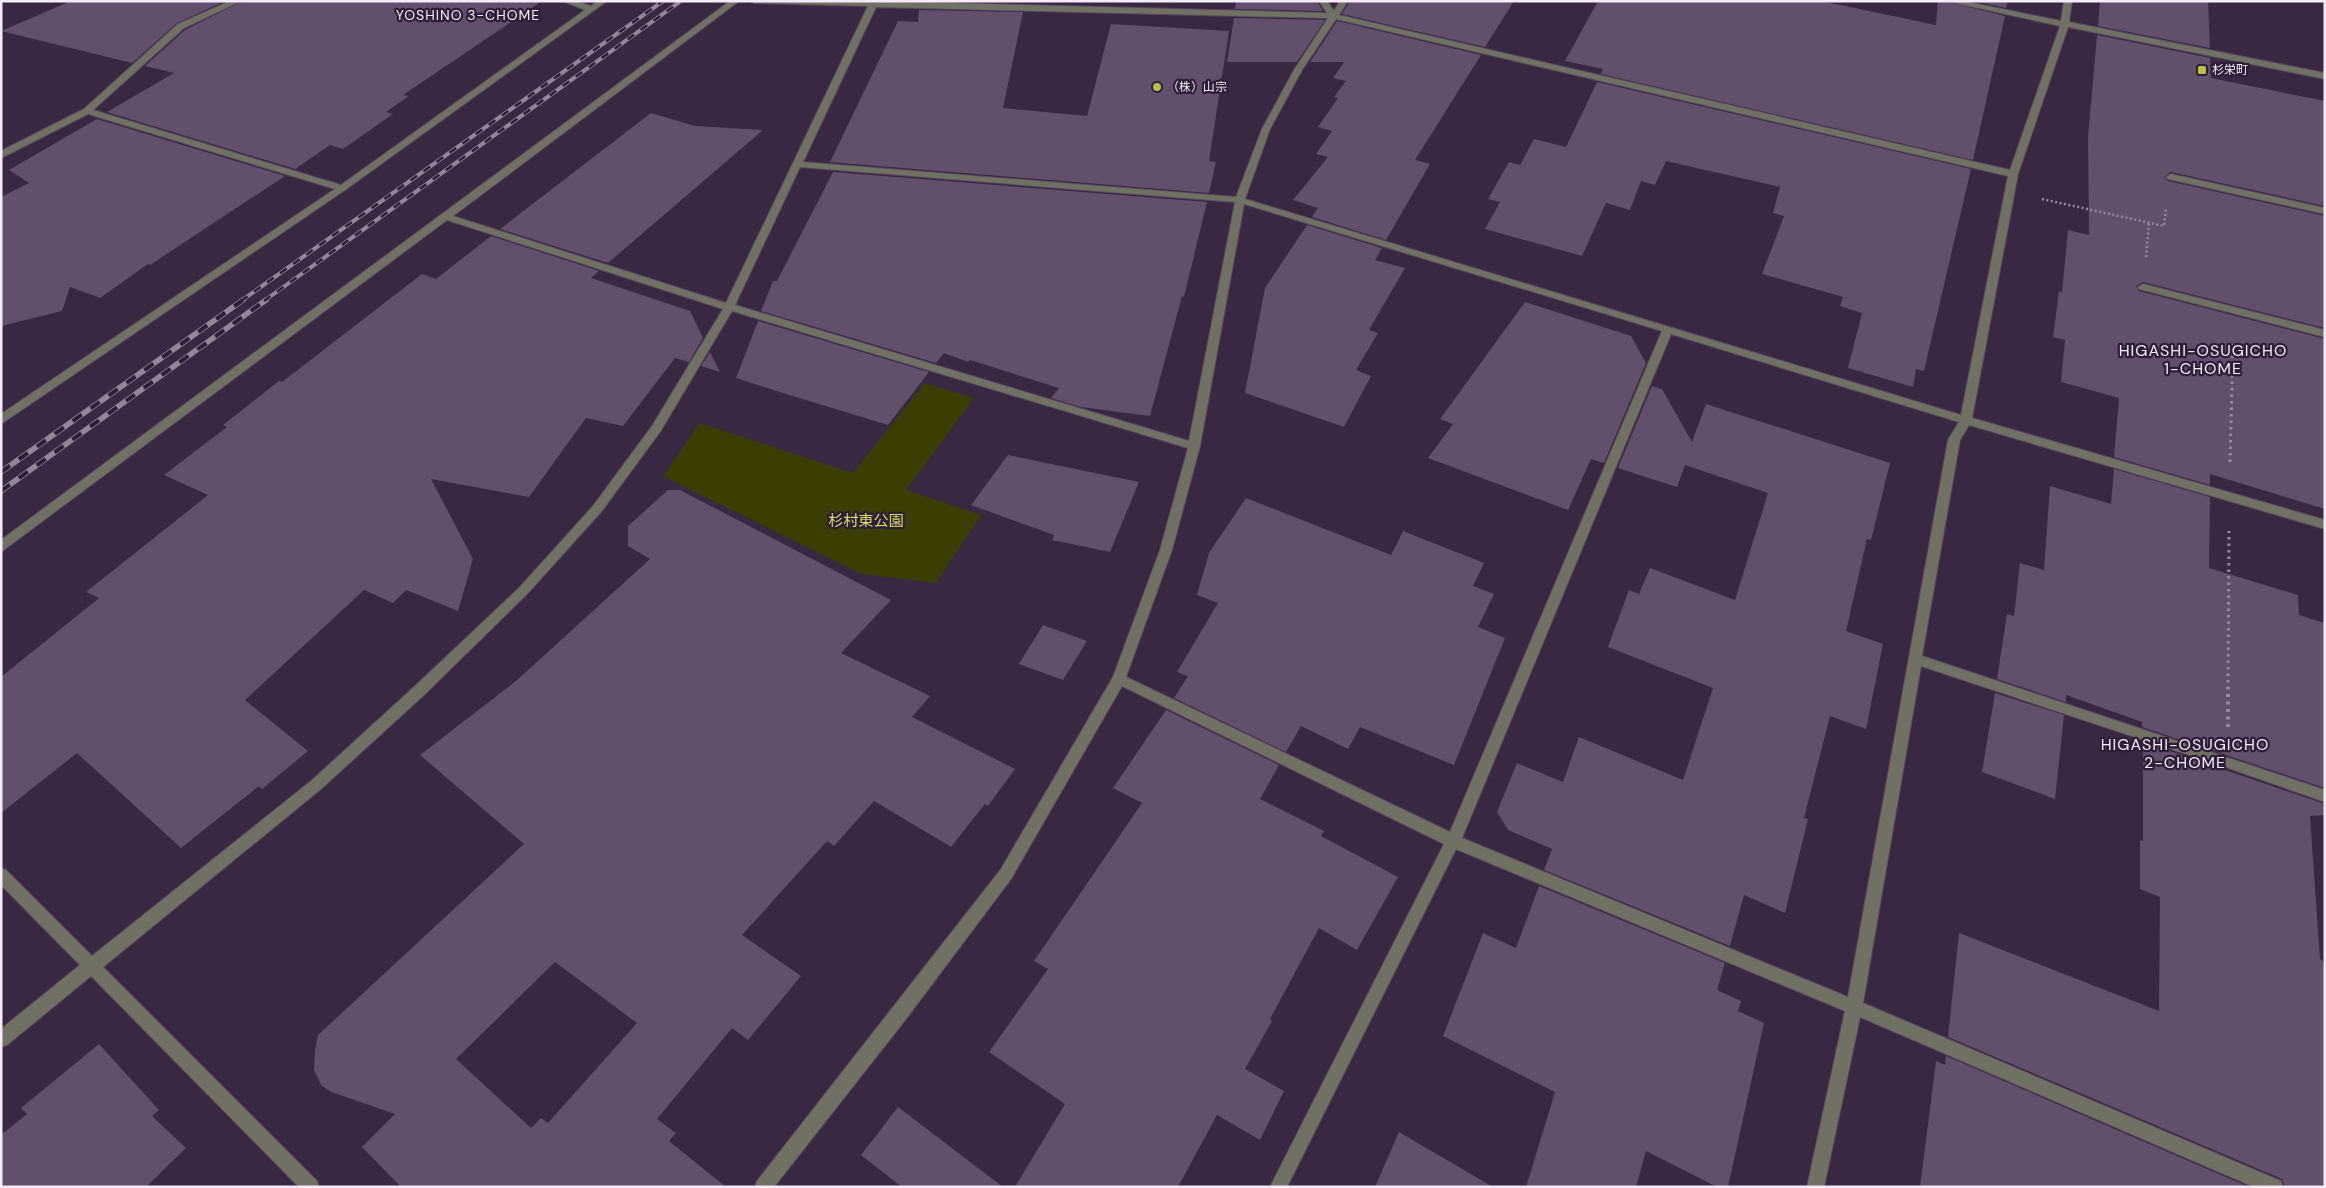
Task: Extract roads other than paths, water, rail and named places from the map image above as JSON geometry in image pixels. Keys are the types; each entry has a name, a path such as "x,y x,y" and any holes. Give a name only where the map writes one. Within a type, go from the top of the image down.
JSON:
{"street":[{"path":"1,155 87,111 181,26 237,1"},
{"path":"567,1 591,10"},
{"path":"1,420 342,188 603,1"},
{"path":"1,547 735,1"},
{"path":"754,1 1333,16 2013,174"},
{"path":"1323,1 1333,16"},
{"path":"764,1187 1006,874 1119,679 1166,550 1194,446 1240,200 1266,129 1298,70 1344,1"},
{"path":"1950,1 2325,76"},
{"path":"1815,1187 1854,1007 1954,440 1966,420 2013,174 2065,24 2068,1"},
{"path":"1,1038 316,785 419,691 523,591 597,509 656,429 729,307 874,3"},
{"path":"87,111 342,188"},
{"path":"796,164 1240,200 1966,420 2325,525"},
{"path":"2171,177 2325,211"},
{"path":"446,217 729,307 1194,446"},
{"path":"2143,287 2325,334"},
{"path":"1278,1187 1453,841 1668,330"},
{"path":"1914,659 2228,762 2325,796"},
{"path":"1119,679 1453,841 1854,1007 2275,1187"},
{"path":"1,875 311,1187"}],"railway":[{"path":"241,301 663,1"},
{"path":"264,301 681,1"},
{"path":"1,472 243,300"},
{"path":"1,491 266,300"}],"place":[{"name":"杉栄町","path":"2202,70"},
{"name":"（株）山宗","path":"1157,87"}],"district":[{"name":"YOSHINO 3-CHOME","path":"468,15"},
{"name":"HIGASHI-OSUGICHO 1-CHOME","path":"2203,359"},
{"name":"HIGASHI-OSUGICHO 2-CHOME","path":"2185,753"}],"park label":[{"name":"杉村東公園","path":"866,521"}]}
